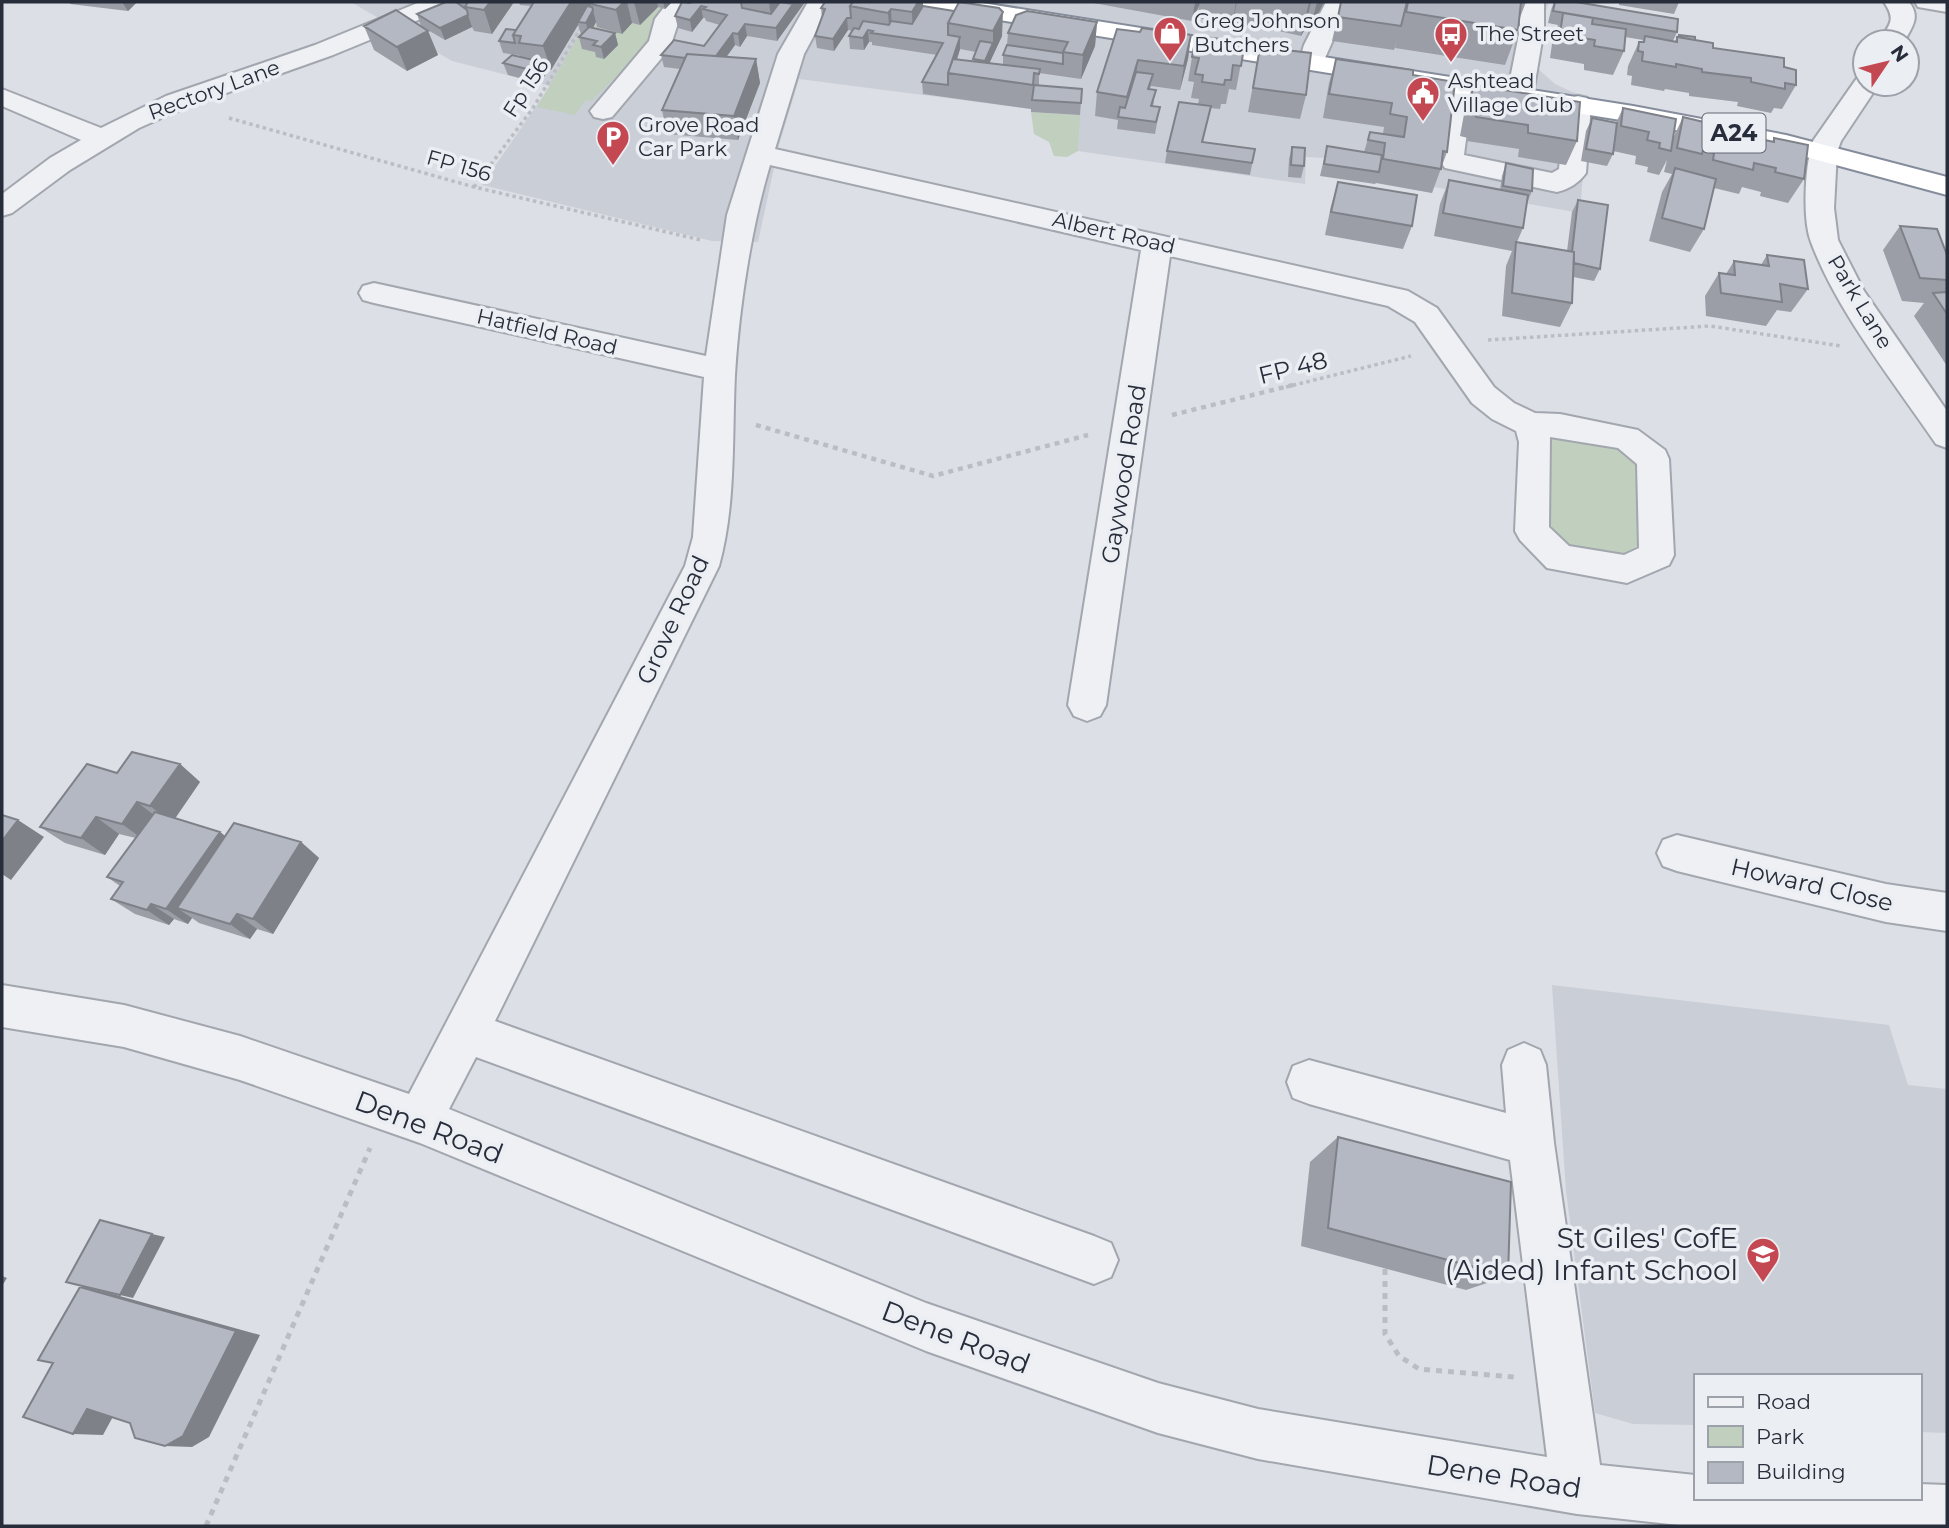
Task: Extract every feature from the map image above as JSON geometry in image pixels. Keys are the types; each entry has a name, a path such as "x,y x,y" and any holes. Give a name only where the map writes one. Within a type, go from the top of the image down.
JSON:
{"highway":[{"name":"A24","path":"931,2 1578,104 1748,135 1823,152 1947,186"}],"street":[{"name":"Rectory Lane","path":"2,207 101,138 130,122 175,102 324,50 441,2"},
{"path":"603,111 661,43 667,19 681,2"},
{"name":"Grove Road","path":"404,1115 467,1032 702,566 710,537 720,370 741,215 791,54 820,2"},
{"path":"1312,62 1317,45 1338,2"},
{"path":"1520,94 1532,29 1532,2"},
{"path":"1896,2 1903,10 1904,20 1899,28"},
{"path":"1927,2 1947,5"},
{"path":"371,6 398,19"},
{"path":"1460,85 1450,155 1455,162 1557,183 1572,173 1578,104"},
{"path":"2,97 101,138"},
{"path":"1823,152 1857,98"},
{"name":"Park Lane","path":"1823,152 1820,208 1824,240 1850,294 1947,436"},
{"name":"Albert Road","path":"760,154 1397,298 1426,315 1483,395 1503,411 1530,425"},
{"name":"Gaywood Road","path":"1087,705 1132,423 1157,243"},
{"name":"Hatfield Road","path":"374,293 720,370"},
{"path":"1530,425 1560,426 1627,438 1653,459 1657,555 1627,569 1559,558 1532,531 1535,442 1530,425"},
{"name":"Howard Close","path":"1676,853 1886,903 1947,912"},
{"name":"Dene Road","path":"2,1006 124,1026 240,1058 404,1115 926,1327 1158,1409 1258,1434 1577,1488 1713,1503 1947,1511"},
{"path":"467,1032 1094,1260"},
{"path":"1524,1065 1531,1143 1577,1488"},
{"path":"1310,1082 1531,1143"}],"path":[{"name":"Fp 156","path":"474,187 533,108 583,26"},
{"name":"FP 156","path":"175,102 474,187 736,248"},
{"name":"FP 48","path":"716,422 748,423 933,475 1132,423 1310,382 1461,341 1710,326 1855,349 1888,351"},
{"path":"206,1526 404,1115"},
{"path":"1385,1269 1385,1334 1399,1356 1419,1369 1563,1381"}],"shaded area":[{"path":"351,2 1549,2 1542,22 1537,68 1555,84 1589,96 1580,213 1434,187 1432,193 1376,182 1324,158 1306,157 1305,184 1078,151 1079,115 1031,112 1031,109 799,79 779,145 758,242 712,241 482,185 550,86 452,61"},
{"name":"St Giles' CofE (Aided) Infant School","path":"1552,985 1889,1025 1908,1085 1947,1089 1947,1433 1921,1432 1921,1374 1694,1374 1694,1425 1633,1424 1595,1413 1566,1191"}],"green space":[{"path":"658,7 665,9 652,40 592,101 586,100 575,115 537,107 593,12 640,25"},
{"path":"1031,112 1080,115 1078,151 1067,157 1054,156 1049,142 1034,134"},
{"path":"1556,433 1616,444 1638,462 1639,545 1614,559 1569,549 1546,525 1548,438"}],"building":[{"path":"446,2 456,2 467,10 468,15 440,28 417,14"},
{"path":"468,2 490,2 484,10 465,7"},
{"path":"534,2 571,2 543,46 519,43 521,36 513,35"},
{"path":"624,2 616,10 591,4"},
{"path":"682,2 741,2 742,8 771,14 780,2 793,4 776,28 745,24 738,34 733,33 716,56 687,54 685,58 661,55 674,40 704,46 727,15 703,9 706,7 701,6 690,20 675,16"},
{"path":"825,2 853,2 850,6 851,18 847,18 833,39 815,36 825,9 821,8"},
{"path":"853,2 918,2 912,12 891,9 888,13 850,6"},
{"path":"959,2 999,8 1003,12 993,31 948,23"},
{"path":"1341,2 1407,2 1401,26 1338,17"},
{"path":"1408,2 1521,2 1518,30 1406,12"},
{"path":"1555,2 1576,2 1678,19 1677,32 1553,11"},
{"path":"587,6 593,10 586,23 578,22"},
{"path":"923,6 954,11 948,23 948,35 960,37 948,73 948,85 922,82 943,43 871,33 873,31 868,30 863,38 849,36 854,28 859,29 863,21 889,25 891,21 912,24"},
{"path":"396,10 428,31 397,47 364,26"},
{"path":"1027,11 1097,22 1083,55 1063,52 1068,42 1008,33 1016,15"},
{"path":"1563,13 1593,18 1592,24 1626,29 1624,51 1594,46 1595,40 1560,34"},
{"path":"589,27 615,33 601,47 593,45 597,41 579,37"},
{"path":"1142,28 1191,35 1184,66 1138,60 1127,97 1097,92 1117,29 1140,32"},
{"path":"506,29 516,30 513,35 515,43 499,41"},
{"path":"1196,36 1245,42 1241,66 1233,65 1231,80 1225,80 1224,85 1202,82 1203,75 1195,74 1199,58 1192,57"},
{"path":"1645,36 1677,42 1677,37 1713,43 1713,48 1784,58 1784,67 1796,70 1796,85 1785,83 1785,89 1751,82 1751,78 1702,72 1702,69 1676,64 1676,67 1642,61 1643,52 1638,51 1639,42 1644,42"},
{"path":"1679,37 1695,37 1695,40"},
{"path":"980,41 993,43 985,61 973,59"},
{"path":"1007,45 1063,53 1063,64 1003,55"},
{"path":"1260,47 1311,53 1306,95 1253,88"},
{"path":"687,54 756,59 734,116 662,110"},
{"path":"512,55 542,62 535,71 503,63"},
{"path":"953,59 1040,69 1039,74 1034,73 1033,85 948,73"},
{"path":"1336,59 1413,70 1413,75 1455,82 1447,152 1443,151 1441,169 1383,159 1385,143 1368,140 1370,132 1404,137 1407,117 1390,114 1392,103 1329,94"},
{"path":"1136,72 1153,74 1148,89 1156,90 1151,106 1160,107 1156,122 1118,117 1120,107 1125,108"},
{"path":"1034,85 1082,89 1081,103 1032,100"},
{"path":"1473,85 1580,102 1577,141 1528,133 1528,125 1476,117 1477,114 1469,113"},
{"path":"1179,102 1211,106 1202,142 1255,149 1252,163 1167,151"},
{"path":"1623,108 1676,119 1671,151 1659,148 1660,143 1647,140 1649,132 1621,126"},
{"path":"1683,117 1712,124 1711,128 1774,142 1774,138 1808,145 1804,179 1775,172 1776,168 1754,163 1753,170 1713,160 1714,153 1703,150 1702,154 1677,148"},
{"path":"1592,118 1617,123 1613,154 1586,149"},
{"path":"1327,146 1382,155 1379,172 1324,164"},
{"path":"1292,147 1305,148 1304,166 1291,165"},
{"path":"1506,163 1533,169 1532,191 1503,186"},
{"path":"1675,168 1716,179 1704,229 1662,218"},
{"path":"1449,180 1528,195 1523,228 1443,213"},
{"path":"1338,182 1417,195 1412,226 1331,212"},
{"path":"1578,200 1608,205 1600,269 1574,263 1572,252"},
{"path":"1900,226 1937,229 1947,255 1947,280 1920,278"},
{"path":"1516,242 1574,252 1572,303 1512,293"},
{"path":"1767,255 1804,260 1808,289 1780,284 1782,302 1721,293 1719,273 1735,275 1734,261 1769,266"},
{"path":"1947,292 1947,314 1933,293"},
{"path":"132,752 180,764 150,806 137,802 122,824 96,817 81,838 40,827 87,764 117,773"},
{"path":"155,812 220,832 166,909 151,904 147,910 111,899 123,882 107,877"},
{"path":"2,815 18,820 2,841"},
{"path":"234,823 301,842 253,919 237,914 230,924 177,908"},
{"path":"1338,1137 1511,1182 1508,1276 1328,1228"},
{"path":"100,1220 152,1234 120,1295 66,1282"},
{"path":"80,1287 236,1331 183,1436 165,1446 135,1438 130,1423 87,1409 73,1434 23,1417 53,1363 38,1360"}],"place":[{"name":"Greg Johnson Butchers","path":"1170,63"},
{"name":"The Street","path":"1451,64"},
{"name":"Ashtead Village Club","path":"1423,123"},
{"name":"Grove Road Car Park","path":"613,167"},
{"name":"St Giles' CofE (Aided) Infant School","path":"1763,1284"}]}
